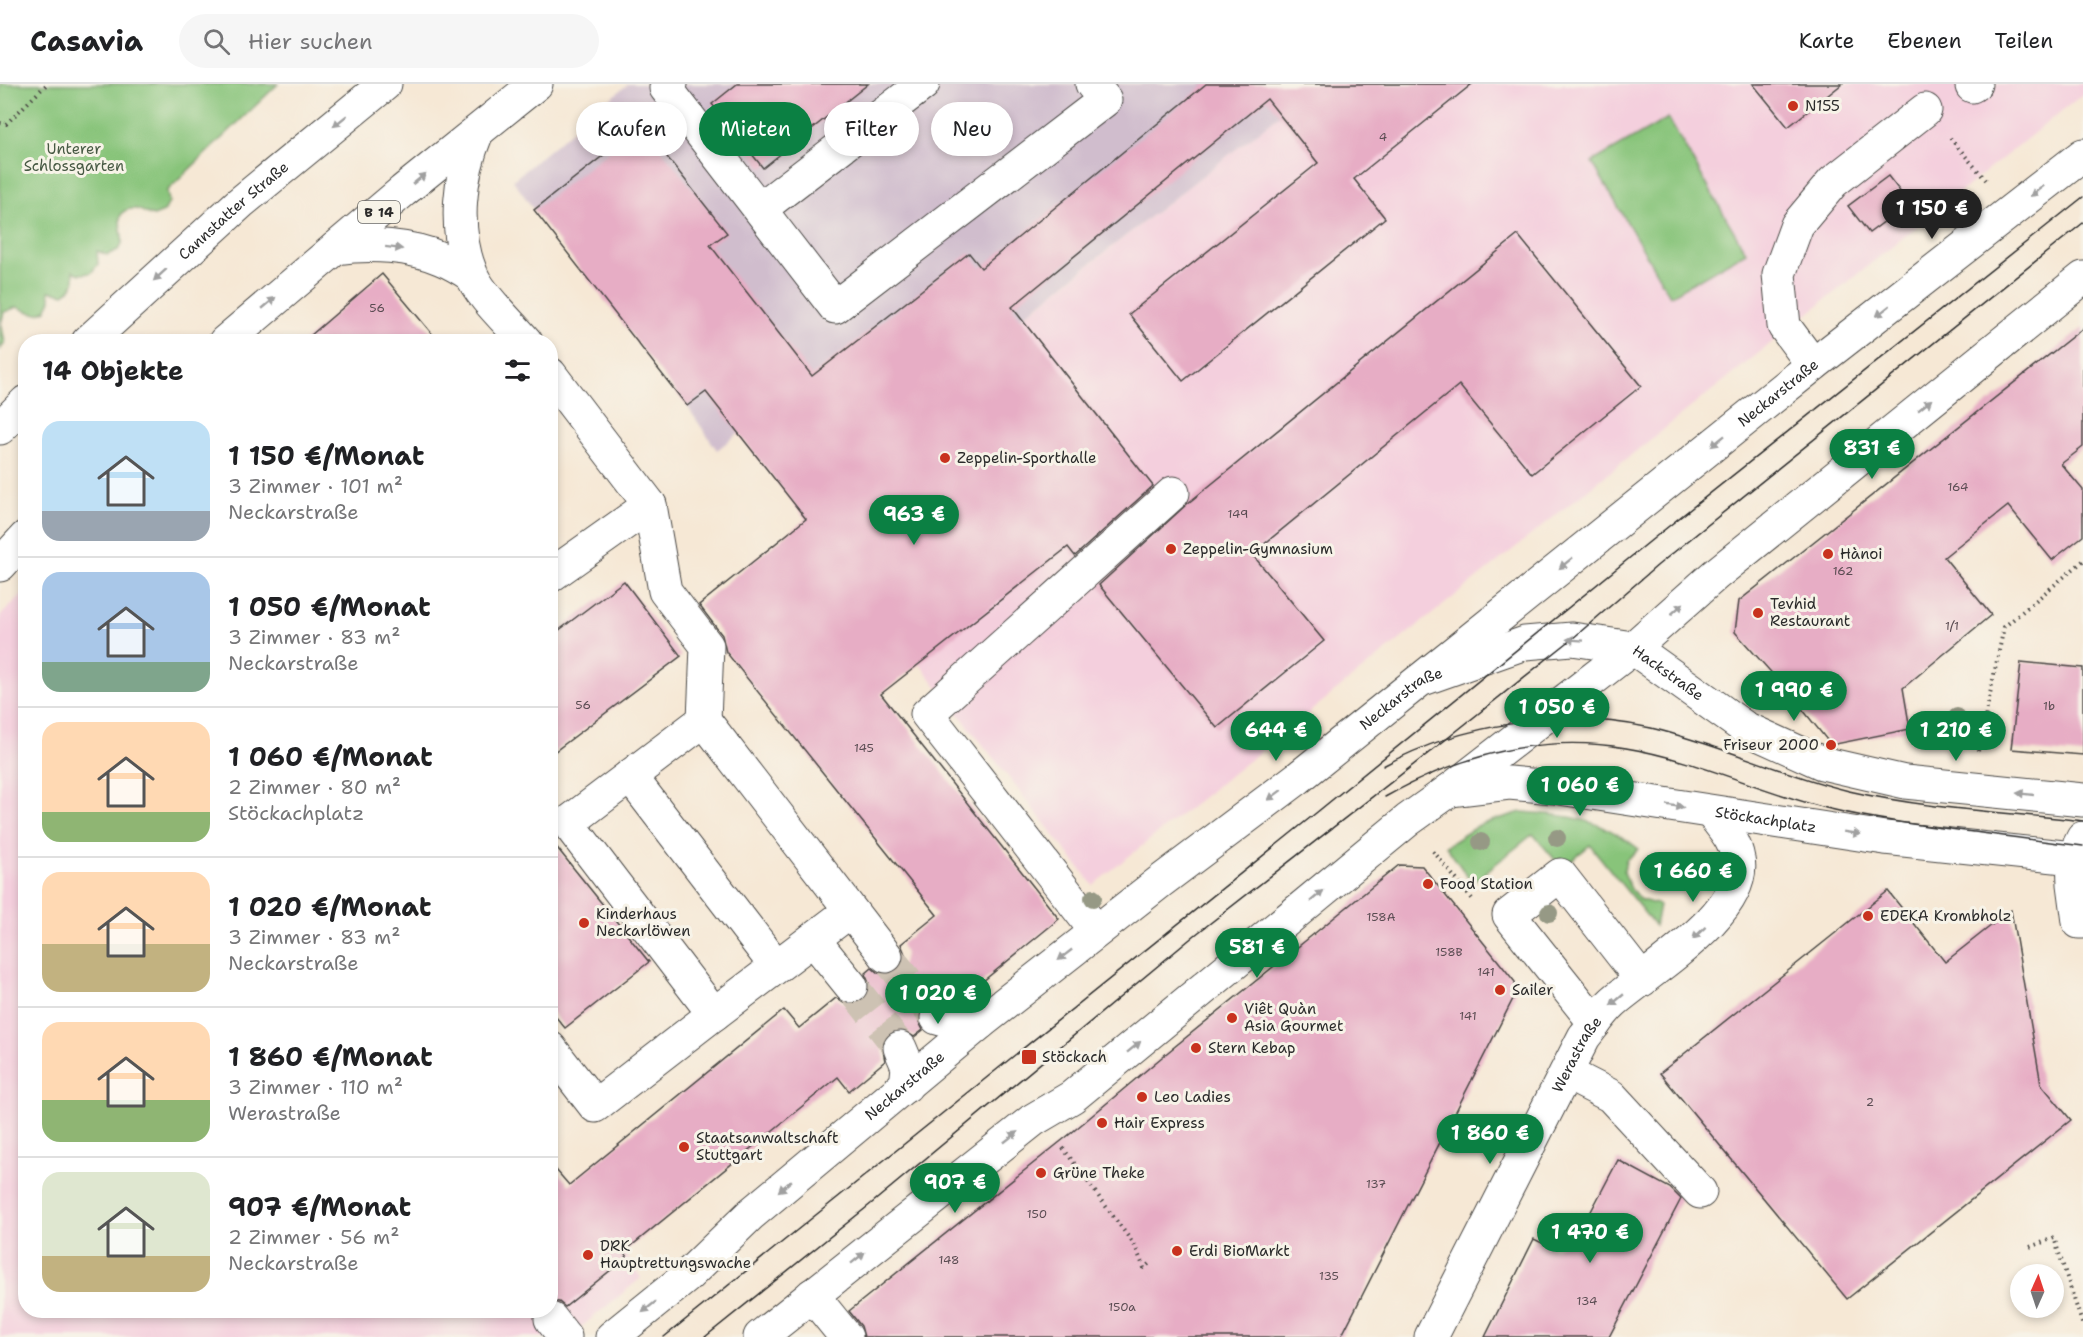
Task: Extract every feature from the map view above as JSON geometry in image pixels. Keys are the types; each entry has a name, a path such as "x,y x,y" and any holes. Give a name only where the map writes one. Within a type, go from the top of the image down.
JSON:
{"main road":[{"name":"Cannstatter Straße","path":"97,334 240,203 385,84"},
{"name":"B 14","path":"234,334 536,84"},
{"path":"671,84 666,88 835,307 1105,100 1092,84"},
{"path":"760,209 923,84"},
{"path":"1813,365 1784,326 1779,274 1797,225 1833,182 1935,121"},
{"path":"471,275 463,242 460,213 470,148 477,132"},
{"name":"Neckarstraße","path":"612,1337 693,1270 751,1214 980,1023 1096,931 1298,778 1813,365 2083,155"},
{"path":"336,248 375,246 416,250 443,259 471,275 519,334"},
{"path":"760,1337 1039,1116 1072,1097 1408,820 1633,648 1714,575 2083,278"},
{"path":"558,384 650,505 665,591 707,646 704,720 886,956"},
{"path":"0,428 18,410"},
{"path":"1096,931 927,714 1173,493"},
{"path":"558,570 650,505"},
{"path":"0,565 18,546"},
{"name":"Hackstraße","path":"1420,680 1525,643 1572,639 1633,648 1690,691 1745,728 1822,763 1905,782 2083,800"},
{"path":"704,720 568,823 714,1014"},
{"path":"630,776 776,966"},
{"name":"Stöckachplatz","path":"1450,790 1509,783 1553,787 1886,838 2080,852"},
{"name":"Werastraße","path":"1431,1337 1584,1037 1612,1003 1700,933 1725,905 1736,884 1739,860 1731,837 1711,812"},
{"path":"2080,852 2074,884 2082,925"},
{"path":"1595,1023 1509,915 1560,874 1642,980"},
{"path":"558,1058 595,1106 850,911"},
{"path":"813,939 851,986"},
{"path":"937,1018 958,1024 980,1023"},
{"path":"900,1048 908,1067 906,1086"},
{"path":"1566,1073 1611,1096 1700,1192"},
{"path":"812,1295 846,1337"}],"path":[{"path":"0,123 6,124 47,84"},
{"path":"1935,121 2012,210"},
{"path":"1978,752 2004,627 2083,561"},
{"path":"1039,1116 1136,1246 1144,1268 1150,1263"},
{"path":"2030,1247 2054,1238 2083,1326"}],"shaded area":[{"path":"628,84 1472,84 1318,85 1021,318 969,253 717,450 687,406 513,180 576,127 576,156 687,156 687,102 606,102"},
{"name":"Zeppelin-Gymnasium","path":"2083,84 2083,94 1093,885 739,434 969,253 1022,318 1318,85"},
{"path":"18,599 18,1318 558,1318 558,1172 627,1257 641,1278 569,1337 0,1337 0,616"}],"green space":[{"name":"Unterer Schlossgarten","path":"0,84 278,84 167,191 169,202 164,212 154,216 136,209 123,212 120,221 121,247 107,255 97,251 98,264 91,273 80,274 73,271 72,287 64,294 49,291 51,300 46,310 42,312 32,313 17,307 4,312 1,323 5,342 0,350"},
{"path":"1668,118 1746,252 1670,296 1592,162"},
{"path":"1521,812 1569,817 1597,824 1639,849 1626,860 1624,872 1630,887 1639,899 1659,905 1655,926 1590,845 1562,868 1533,834 1472,883 1446,846 1479,825"}],"building":[{"path":"737,84 868,84 846,102 824,102 824,119 812,129 812,102 714,102"},
{"path":"1206,84 1472,84 1354,179 1385,218 1183,381 1129,314 1318,163 1267,99 1012,307 1153,486 1075,556 1068,547 881,694 1059,919 955,1004 933,1000 924,1004 919,1013 919,1022 923,1030 914,1037 903,1030 892,1031 885,1036 882,1045 885,1061 849,1091 838,1077 624,1252 627,1257 565,1307 558,1302 558,1172 569,1185 784,1010 799,1028 836,998 845,1004 853,1005 862,1001 869,992 869,983 865,974 872,968 878,973 888,975 898,970 905,954 901,944 937,915 726,652 722,635 699,605 806,519 706,392 687,406 534,210 603,156 666,156 727,233 710,245 812,376 969,253 981,268"},
{"name":"N155","path":"1753,84 1842,84 1788,127"},
{"path":"753,156 778,156 763,168"},
{"path":"1888,176 1909,203 1869,233 1848,206"},
{"path":"1518,235 1641,386 1532,474 1459,385 1252,554 1324,641 1217,728 1099,585 1187,504"},
{"path":"382,274 432,334 312,334"},
{"path":"2083,328 2083,447 2061,464 2083,490 2083,536 2052,560 2008,506 1944,557 1991,615 1903,688 1910,729 1831,745 1787,690 1735,632 1739,601"},
{"path":"624,581 681,656 558,749 558,631"},
{"path":"2021,662 2083,668 2083,755 2011,749"},
{"name":"Kinderhaus Neckarlöwen","path":"558,849 649,962 565,1028 558,1020"},
{"path":"1399,865 1422,866 1515,982 1515,995 1341,1337 864,1337 861,1326 849,1311"},
{"path":"1888,891 1945,962 2011,910 2041,1084 2071,1120 1847,1299 1660,1073"},
{"path":"1618,1160 1670,1188 1681,1199 1609,1337 1485,1337 1534,1239 1554,1249 1578,1236"}],"tunnel":[{"path":"886,956 937,1018"},
{"path":"851,986 900,1048"}],"tram line":[{"path":"664,1337 1659,534 2083,197"},
{"path":"705,1337 872,1203 1195,935 1572,639 1658,565 2083,223"},
{"path":"1383,766 1414,751 1479,730 1514,723 1583,719 1651,728 1799,777 1878,797 1936,806 2083,821"},
{"path":"1385,797 1442,770 1501,751 1532,746 1594,744 1626,748 1677,760 1801,801 1844,812 1919,825 2083,846"}],"place":[{"name":"N155","path":"1793,106"},
{"name":"Zeppelin-Sporthalle","path":"945,458"},
{"name":"Zeppelin-Gymnasium","path":"1171,549"},
{"name":"Hànoi","path":"1828,554"},
{"name":"Tevhid Restaurant","path":"1758,613"},
{"name":"Friseur 2000","path":"1831,745"},
{"name":"Food Station","path":"1428,884"},
{"name":"EDEKA Krombholz","path":"1868,916"},
{"name":"Kinderhaus Neckarlöwen","path":"584,923"},
{"name":"Sailer","path":"1500,990"},
{"name":"Viêt Quàn Asia Gourmet","path":"1232,1018"},
{"name":"Stern Kebap","path":"1196,1048"},
{"name":"Stöckach","path":"1029,1057"},
{"name":"Leo Ladies","path":"1142,1097"},
{"name":"Hair Express","path":"1102,1123"},
{"name":"Staatsanwaltschaft Stuttgart","path":"684,1147"},
{"name":"Grüne Theke","path":"1041,1173"},
{"name":"Erdi BioMarkt","path":"1177,1251"},
{"name":"DRK Hauptrettungswache","path":"588,1255"}]}
